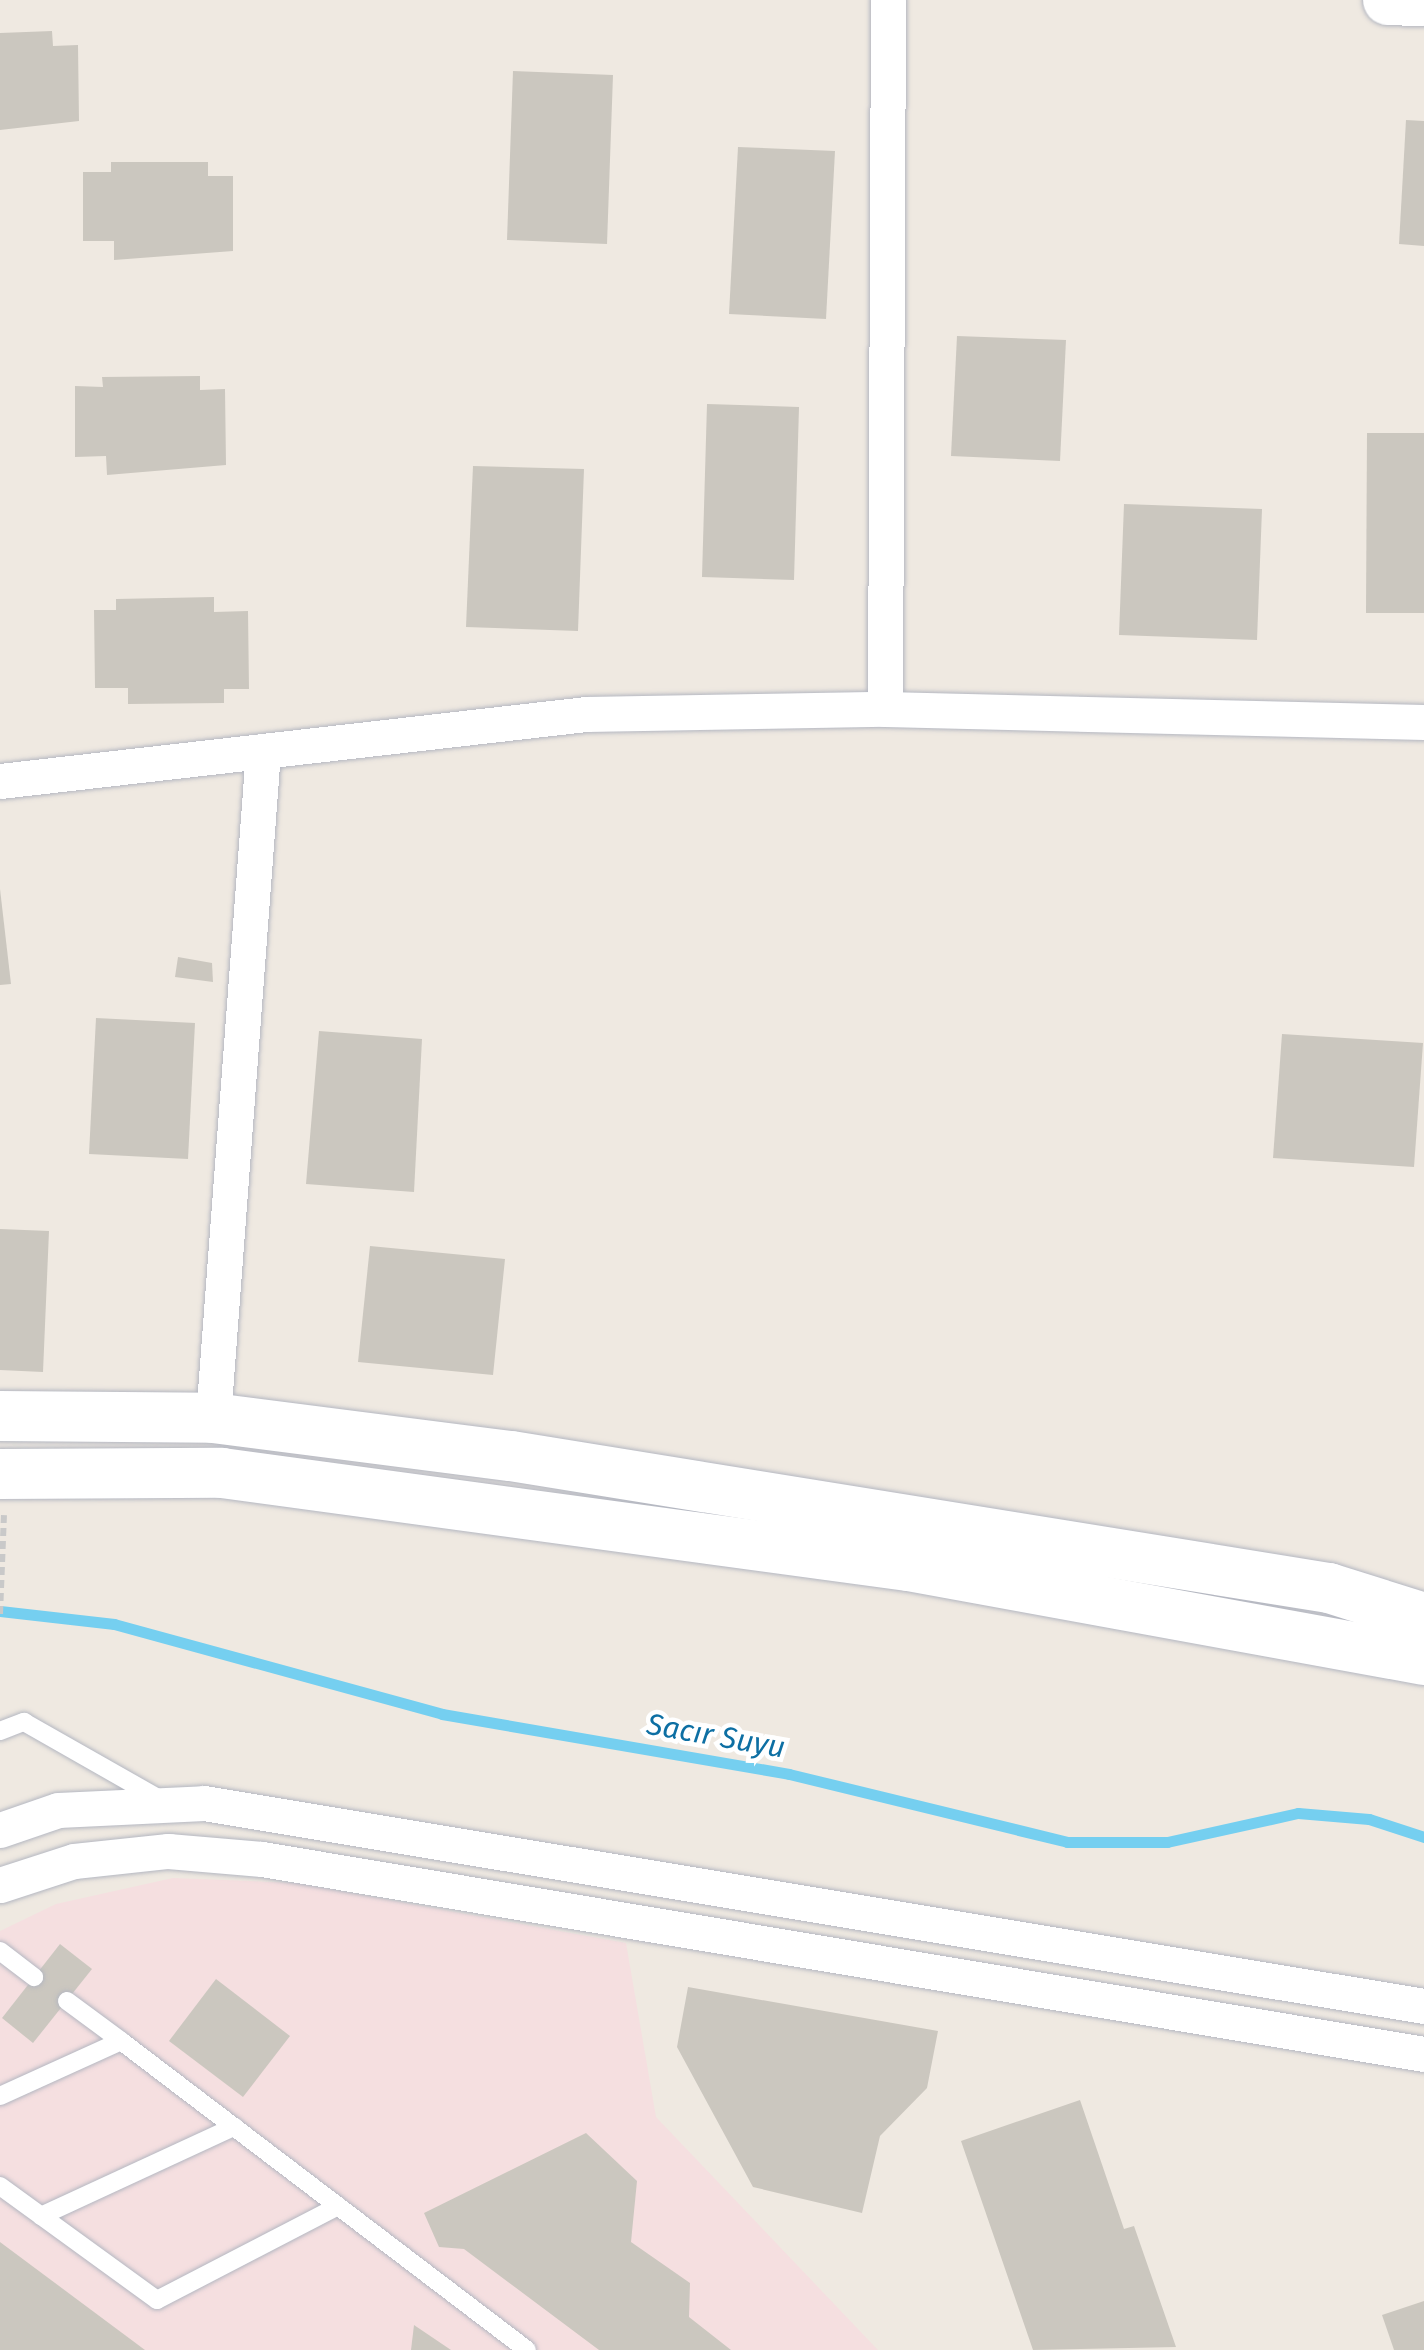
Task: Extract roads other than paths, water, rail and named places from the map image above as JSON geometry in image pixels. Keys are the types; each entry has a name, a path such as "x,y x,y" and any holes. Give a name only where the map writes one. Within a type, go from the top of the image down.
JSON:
{"street":[{"path":"885,709 888,0"},
{"path":"1388,0 1424,1"},
{"path":"0,781 586,714 885,709 1424,722"},
{"path":"212,1418 263,751"},
{"path":"0,1416 212,1418 511,1456 1272,1578 1424,1618"},
{"path":"0,1474 241,1475 908,1566 1424,1660"},
{"path":"0,1830 58,1810 168,1804 572,1862 1424,2006"},
{"path":"0,1885 74,1861 168,1851 262,1858 1424,2054"}],"lane":[{"path":"0,1731 24,1722 168,1804"},
{"path":"0,1951 34,1977"},
{"path":"67,2001 527,2350"},
{"path":"0,2096 121,2041"},
{"path":"41,2216 234,2128"},
{"path":"0,2186 157,2300 338,2206"}],"waterway":[{"name":"Sacır Suyu","path":"0,1611 114,1624 442,1714 789,1774 1067,1842 1167,1842 1298,1813 1369,1819 1424,1837"}]}
